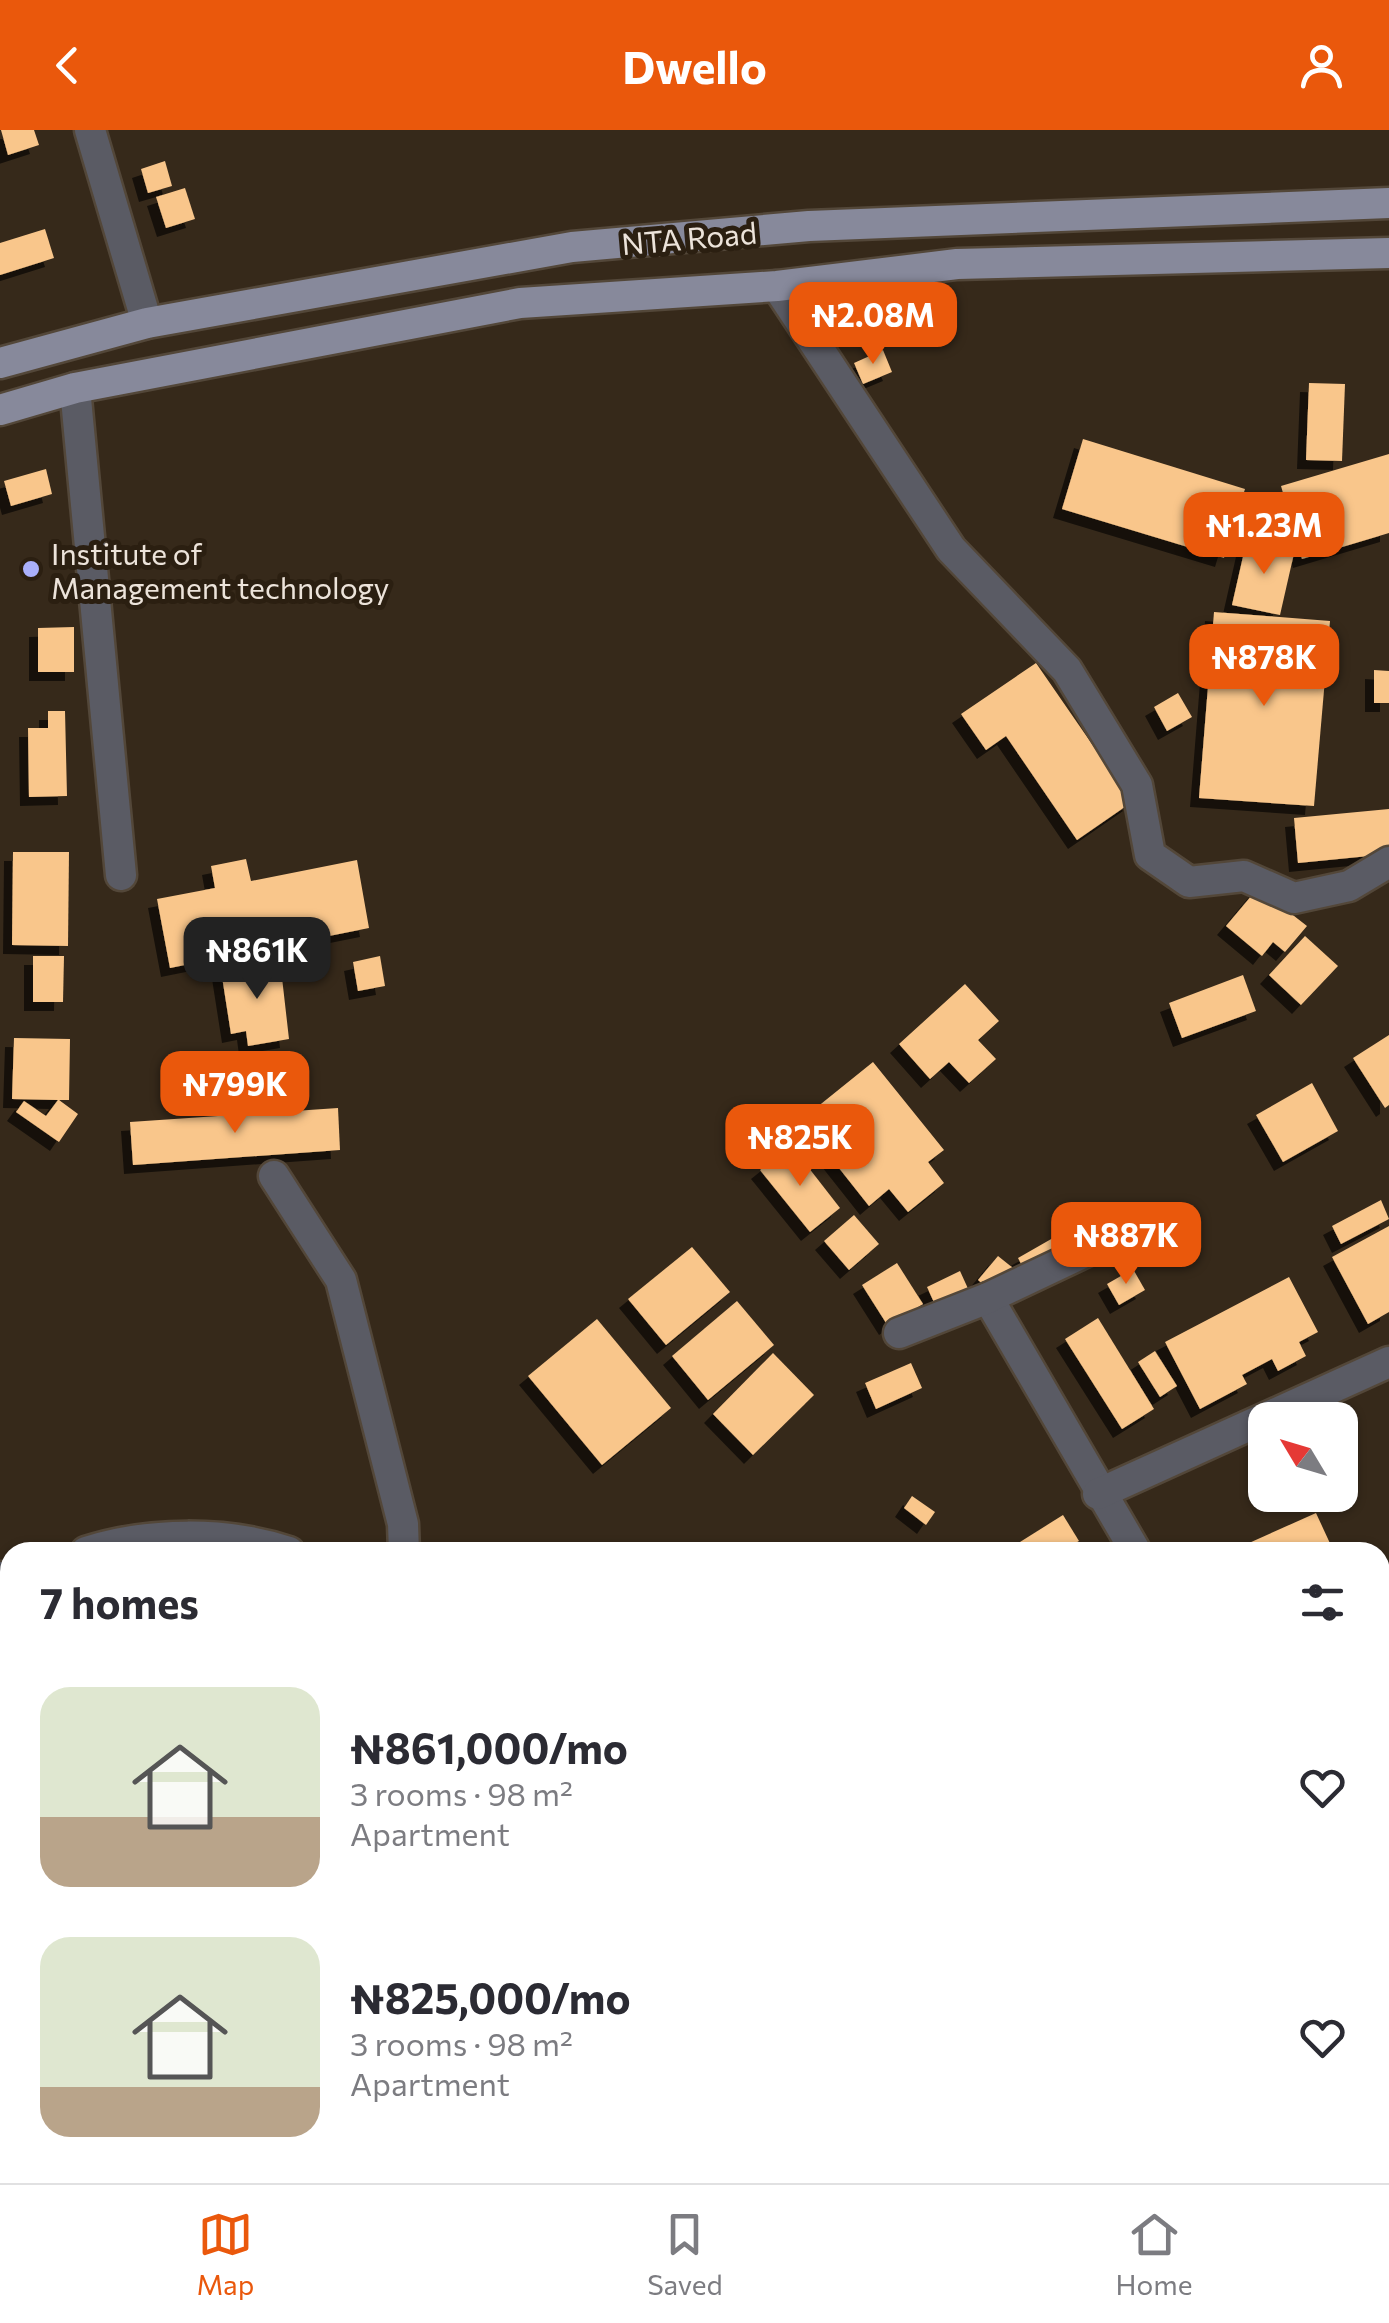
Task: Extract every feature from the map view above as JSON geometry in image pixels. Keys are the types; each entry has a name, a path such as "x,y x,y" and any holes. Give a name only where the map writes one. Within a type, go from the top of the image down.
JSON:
{"main road":[{"name":"NTA Road","path":"0,364 147,324 572,247 808,226 1389,203"},
{"name":"NTA Road","path":"0,410 75,388 520,304 776,286 957,264 1389,253"}],"street":[{"path":"90,130 147,324"},
{"path":"776,286 952,548 1067,670 1137,785 1150,855 1189,882 1244,876 1294,898 1349,886 1389,862"},
{"path":"75,388 121,875"},
{"path":"274,1176 341,1280 403,1524 404,1542"},
{"path":"898,1333 988,1298 1089,1250"},
{"path":"988,1298 1098,1494 1129,1542"},
{"path":"1098,1494 1389,1362"},
{"path":"121,1542 198,1538 224,1542"}],"building":[{"path":"1,130 34,130 39,145 8,155"},
{"path":"165,161 172,186 148,193 141,169"},
{"path":"185,188 195,219 166,228 156,197"},
{"path":"45,229 54,258 0,275 0,243"},
{"path":"883,350 892,372 863,384 854,363"},
{"path":"1309,383 1345,384 1342,461 1306,460"},
{"path":"1083,439 1245,489 1224,558 1062,509"},
{"path":"1389,454 1389,533 1302,559 1281,486"},
{"path":"46,469 52,494 11,506 4,481"},
{"path":"1247,539 1295,549 1280,615 1232,605"},
{"path":"1214,612 1330,621 1314,806 1199,798"},
{"path":"74,627 74,672 38,672 38,628"},
{"path":"1036,663 1132,802 1077,840 1006,736 986,750 961,714"},
{"path":"1374,670 1389,671 1389,703 1374,703"},
{"path":"1178,693 1192,717 1167,731 1154,707"},
{"path":"48,711 65,711 67,796 29,797 28,728 48,728"},
{"path":"1389,809 1389,854 1298,863 1294,818"},
{"path":"13,852 69,852 68,946 12,945"},
{"path":"246,859 251,881 357,860 369,928 170,968 157,899 215,888 211,866"},
{"path":"1258,888 1307,926 1285,952 1273,942 1262,956 1226,926"},
{"path":"1305,936 1338,966 1301,1005 1269,975"},
{"path":"33,956 64,956 63,1002 33,1002"},
{"path":"380,956 385,986 358,991 353,962"},
{"path":"280,960 289,1039 248,1046 246,1031 231,1034 221,970"},
{"path":"1243,975 1256,1011 1182,1038 1169,1003"},
{"path":"965,984 999,1021 978,1040 996,1059 969,1083 949,1062 930,1079 899,1044"},
{"path":"1389,1035 1389,1105 1385,1108 1353,1058"},
{"path":"14,1038 70,1039 69,1100 59,1100 78,1114 59,1142 16,1112 24,1101 46,1116 58,1100 12,1099"},
{"path":"873,1062 944,1150 928,1162 944,1183 908,1212 889,1189 869,1206 801,1120"},
{"path":"1312,1083 1338,1131 1283,1162 1256,1115"},
{"path":"338,1108 340,1150 133,1165 130,1122"},
{"path":"791,1145 840,1208 810,1232 760,1170"},
{"path":"1381,1200 1389,1219 1341,1244 1332,1226"},
{"path":"854,1215 879,1244 849,1270 824,1241"},
{"path":"1389,1226 1389,1312 1368,1324 1332,1257"},
{"path":"1053,1238 1063,1258 1028,1277 1018,1258"},
{"path":"692,1247 730,1292 666,1345 628,1299"},
{"path":"998,1256 1023,1276 1002,1300 978,1280"},
{"path":"897,1263 923,1304 888,1326 862,1285"},
{"path":"1133,1269 1145,1290 1119,1305 1107,1284"},
{"path":"960,1271 970,1293 937,1309 927,1287"},
{"path":"1289,1277 1318,1332 1299,1342 1306,1356 1278,1371 1272,1359 1242,1375 1247,1384 1200,1409 1165,1342"},
{"path":"737,1301 774,1345 708,1400 672,1356"},
{"path":"1098,1318 1154,1409 1122,1429 1065,1339"},
{"path":"597,1319 671,1408 602,1465 528,1376"},
{"path":"1155,1351 1177,1386 1160,1397 1138,1362"},
{"path":"773,1353 814,1395 753,1455 713,1414"},
{"path":"911,1363 922,1388 876,1409 865,1383"},
{"path":"912,1496 935,1512 926,1525 904,1508"},
{"path":"1316,1513 1329,1542 1251,1542"},
{"path":"1063,1515 1079,1541 1077,1542 1020,1542"}],"place":[{"name":"Institute of Management technology","path":"31,569"}]}
